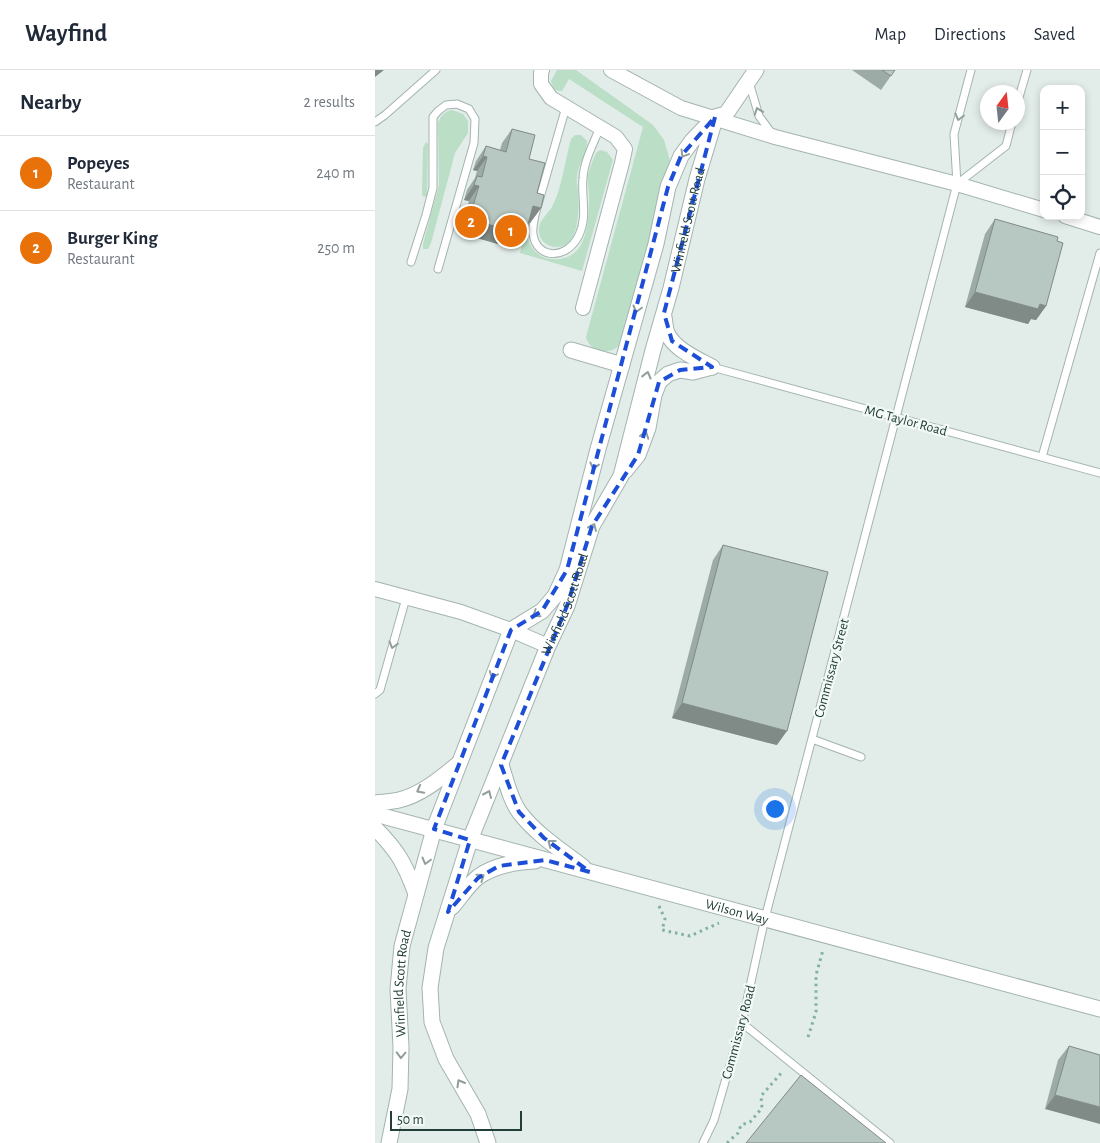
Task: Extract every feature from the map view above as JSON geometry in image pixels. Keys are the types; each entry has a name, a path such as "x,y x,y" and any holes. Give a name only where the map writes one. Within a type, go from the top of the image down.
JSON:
{"street":[{"path":"542,70 541,84 551,98 617,137 625,149 583,308"},
{"path":"611,70 681,108 775,137 957,184 1040,209"},
{"path":"511,630 541,611 555,596 567,570 656,244 668,187 687,149 715,117 726,114 753,75"},
{"name":"Winfield Scott Road","path":"487,1143 478,1114 446,1059 432,1022 430,988 436,948 470,840 548,646 567,606 592,526 621,476 697,179 715,117"},
{"path":"1078,220 1100,227"},
{"path":"664,313 667,332 672,341 692,356 712,367"},
{"path":"571,350 622,365"},
{"path":"621,476 638,455 648,428 654,395 659,382 668,374 680,370 693,372 712,367"},
{"path":"375,590 461,612 548,646"},
{"name":"Winfield Scott Road","path":"389,1143 400,1089 401,1047 398,989 402,946 434,830 511,630"},
{"path":"375,803 401,800 422,790 441,778 459,763"},
{"path":"501,765 519,812 544,838 590,872"},
{"name":"Wilson Way","path":"375,814 1100,1009"},
{"path":"375,828 404,863 416,894"},
{"path":"448,912 478,878 499,866 518,862 545,860"}],"lane":[{"path":"375,122 436,70"},
{"name":"Commissary Street","path":"765,918 957,184 954,134 971,70"},
{"path":"1023,85 1027,70"},
{"path":"753,75 759,116 775,137"},
{"path":"411,262 433,188 433,117 437,111 447,105 457,104 469,109 475,118 474,143 438,269"},
{"path":"566,107 535,215 532,232 534,240 540,248 547,252 558,254 568,250 579,235 585,212 582,181 584,167 600,127"},
{"path":"957,184 1006,146 1010,130"},
{"path":"1042,457 1100,253"},
{"name":"MG Taylor Road","path":"712,367 1100,473"},
{"path":"375,694 380,690 406,598"},
{"path":"812,739 861,757"},
{"name":"Commissary Road","path":"703,1143 714,1120 742,1023 765,918"},
{"path":"742,1023 889,1143"}],"path":[{"path":"650,903 659,905 665,919 662,930 690,936 722,921 735,911"},
{"path":"808,1037 815,1012 816,975 823,950"},
{"path":"727,1143 738,1133 741,1125 750,1122 761,1108 761,1096 783,1071"}],"highlighted area":[{"path":"715,117 664,313 672,341 712,367 680,370 659,382 638,455 592,526 567,606 501,765 519,812 544,838 590,872 545,860 499,866 478,878 448,912 470,840 434,829 511,630 542,611 567,570 668,187 681,156"}],"green space":[{"path":"557,70 576,70 653,125 664,140 670,161 621,343 613,350 602,351 596,349 592,347 586,337 643,127 569,79 562,91 556,90 551,81"},
{"path":"452,110 463,114 468,121 468,133 455,153 431,243 428,249 423,249 439,185 438,123 443,114"},
{"path":"575,135 581,135 587,141 577,179 579,203 577,224 571,240 566,245 553,247 543,241 539,228 556,199 571,139"},
{"path":"426,142 428,144 427,196 424,197 422,195 423,148"},
{"path":"600,150 607,152 613,160 582,271 520,253 526,230 532,248 544,257 561,259 572,255 578,249 587,224 589,206 588,175 596,153"}],"building":[{"path":"882,70 895,70 891,76"},
{"path":"512,129 535,135 529,159 545,163 537,193 544,195 541,208 533,206 527,228 510,223 508,230 487,224 489,218 471,213 479,186 474,185 477,176 482,177 487,157 483,156 486,146 506,152"},
{"path":"995,219 1058,237 1057,241 1063,243 1046,306 1040,304 1038,309 975,292"},
{"path":"723,545 828,572 787,731 682,703"},
{"path":"1069,1046 1100,1055 1100,1107 1055,1095"},
{"path":"801,1075 886,1143 746,1143"}],"place":[{"name":"Burger King","path":"471,222"},
{"name":"Popeyes","path":"511,231"}]}
